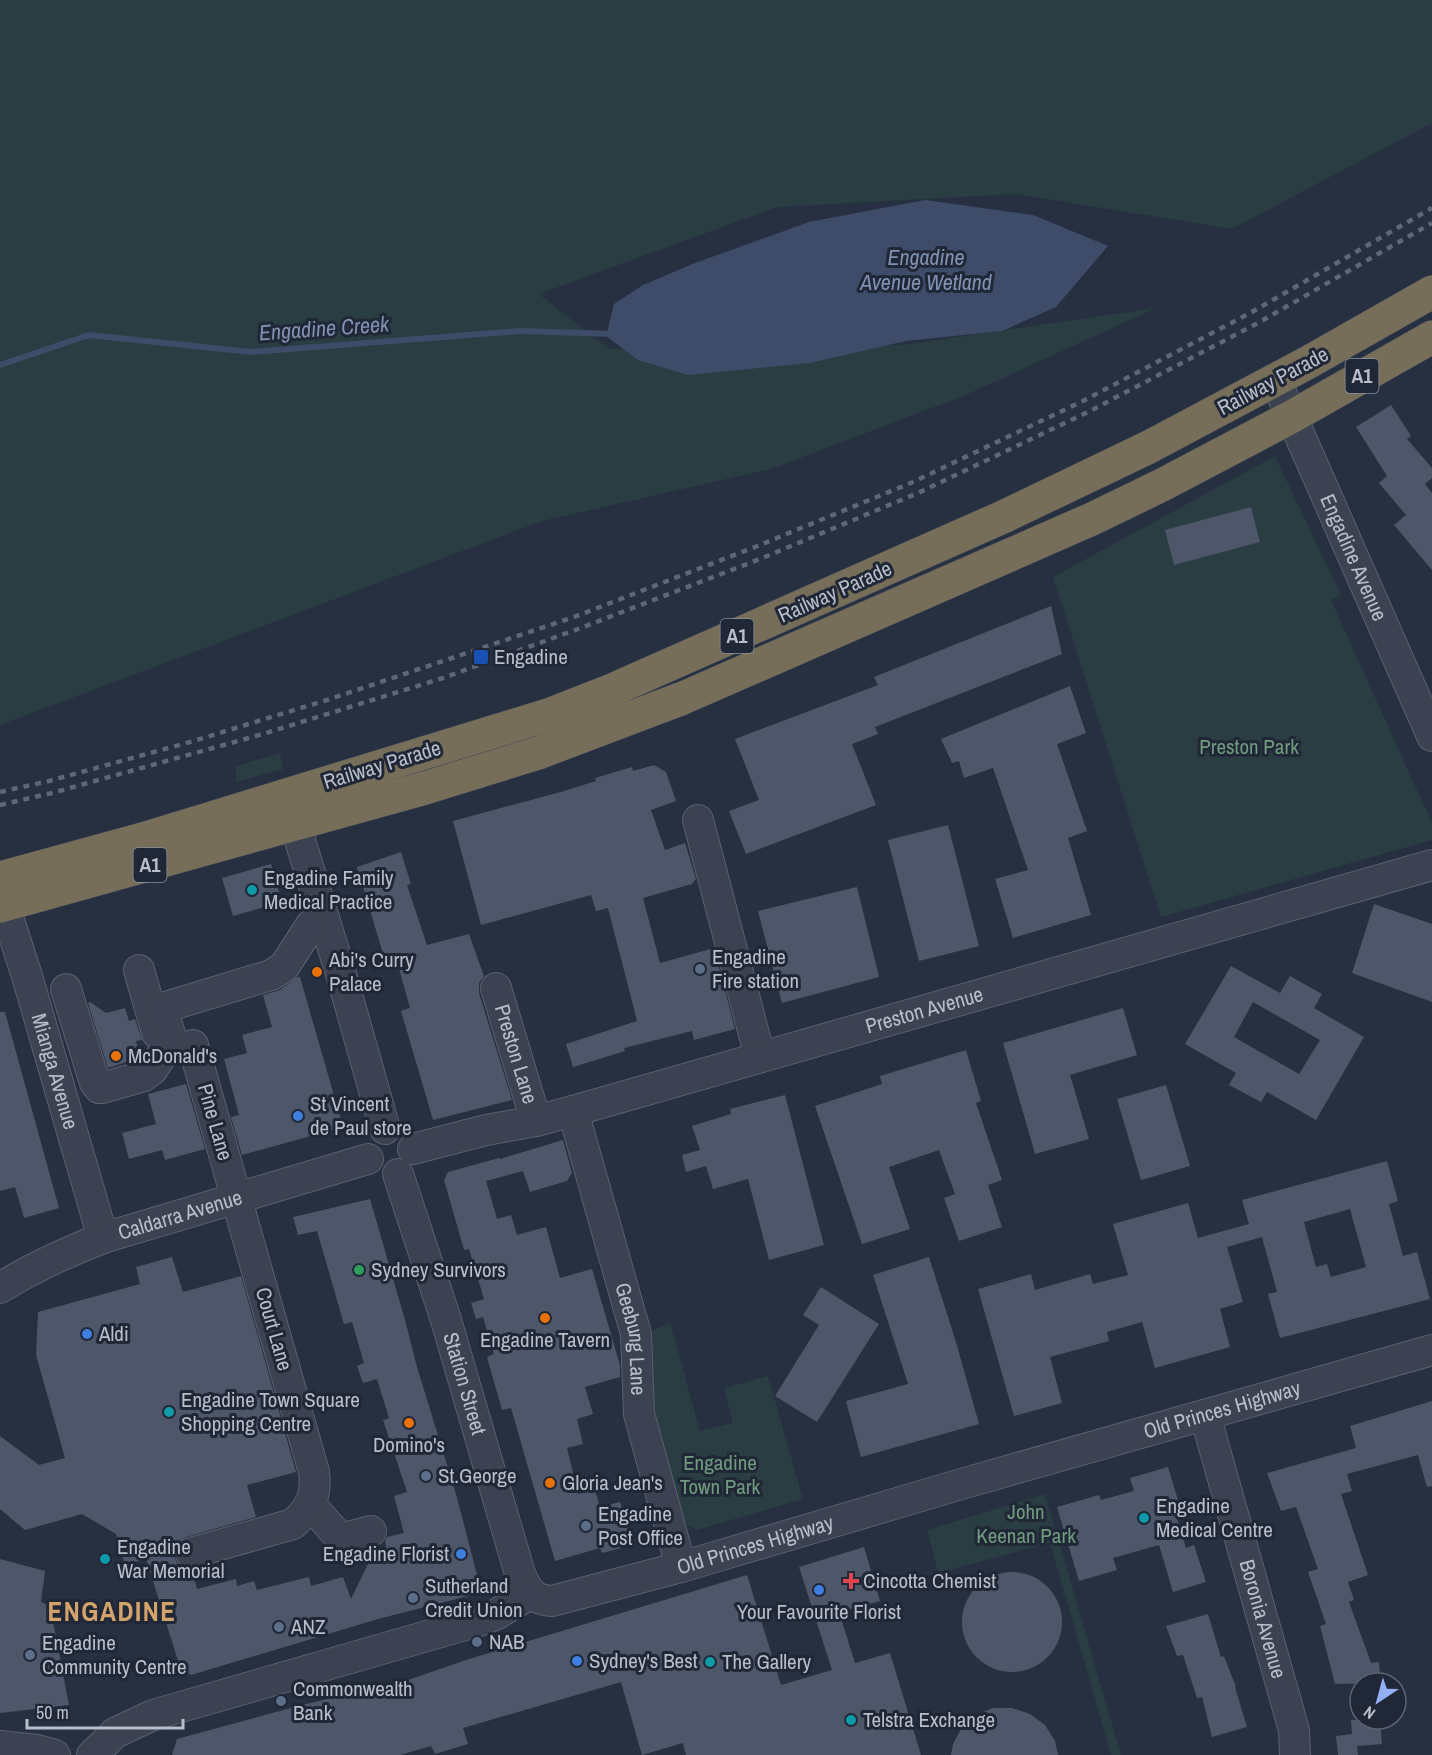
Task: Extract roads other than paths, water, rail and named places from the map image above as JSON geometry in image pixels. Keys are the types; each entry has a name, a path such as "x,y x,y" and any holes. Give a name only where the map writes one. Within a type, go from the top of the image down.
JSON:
{"highway":[{"name":"Railway Parade","path":"2,896 142,839 548,715 612,690 1003,517 1149,447 1432,292"},
{"name":"Railway Parade","path":"2,896 295,824 425,788 538,753 683,698 1092,519 1293,416 1432,337"}],"street":[{"name":"Engadine Avenue","path":"1275,379 1432,736"},
{"path":"698,820 760,1058"},
{"path":"295,824 342,976 385,1130"},
{"name":"Preston Avenue","path":"406,1162 486,1130 573,1111 1432,865"},
{"name":"Mianga Avenue","path":"2,896 103,1238"},
{"path":"66,989 94,1083 99,1088 144,1076 152,1070 170,1038 162,1008 270,975 284,967 311,925"},
{"path":"139,970 163,1053"},
{"name":"Preston Lane","path":"496,988 536,1120"},
{"name":"Pine Lane","path":"193,1045 237,1198"},
{"name":"Geebung Lane","path":"573,1111 636,1334 639,1414 681,1567"},
{"path":"393,1129 407,1136 411,1142 406,1162 384,1174 377,1171 368,1159 367,1152 372,1137 385,1130 393,1129"},
{"name":"Caldarra Avenue","path":"0,1288 41,1265 103,1238 368,1159"},
{"name":"Station Street","path":"406,1162 446,1320 514,1557 530,1594"},
{"name":"Court Lane","path":"237,1198 314,1472 316,1488 310,1504"},
{"name":"Old Princes Highway","path":"530,1594 552,1601 681,1567 958,1485 1432,1350"},
{"name":"Boronia Avenue","path":"1205,1415 1294,1730 1294,1755"},
{"path":"191,1553 293,1524 304,1515 310,1504 341,1539 371,1531"},
{"path":"92,1755 115,1733 153,1715 479,1622 512,1606 530,1594"},
{"path":"0,1746 37,1750 55,1755"}],"water":[{"name":"Engadine Avenue Wetland","path":"925,200 1033,215 1108,246 1056,307 1002,331 906,341 810,363 688,375 638,360 606,336 614,304 643,285 695,263 809,222"}],"waterway":[{"name":"Engadine Creek","path":"0,365 89,335 251,352 521,331 613,334"}],"railway":[{"path":"0,792 49,781 190,742 327,700 574,617 755,547 913,482 1083,401 1252,312 1432,208"},
{"path":"0,805 52,793 263,734 443,678 760,559 918,493 1088,412 1258,323 1432,223"}],"place":[{"name":"Engadine","path":"481,657"},
{"name":"Engadine Family Medical Practice","path":"252,890"},
{"name":"Engadine Fire station","path":"700,969"},
{"name":"Abi's Curry Palace","path":"317,972"},
{"name":"McDonald's","path":"116,1056"},
{"name":"St Vincent de Paul store","path":"298,1116"},
{"name":"Sydney Survivors","path":"359,1270"},
{"name":"Engadine Tavern","path":"545,1318"},
{"name":"Aldi","path":"87,1334"},
{"name":"Engadine Town Square Shopping Centre","path":"169,1412"},
{"name":"Domino's","path":"409,1423"},
{"name":"St.George","path":"426,1476"},
{"name":"Gloria Jean's","path":"550,1483"},
{"name":"Engadine Medical Centre","path":"1144,1518"},
{"name":"Engadine Post Office","path":"586,1526"},
{"name":"Engadine Florist","path":"461,1554"},
{"name":"Engadine War Memorial","path":"105,1559"},
{"name":"Cincotta Chemist","path":"851,1581"},
{"name":"Your Favourite Florist","path":"819,1590"},
{"name":"Sutherland Credit Union","path":"413,1598"},
{"name":"ANZ","path":"279,1627"},
{"name":"NAB","path":"477,1642"},
{"name":"Engadine Community Centre","path":"30,1655"},
{"name":"Sydney's Best","path":"577,1661"},
{"name":"The Gallery","path":"710,1662"},
{"name":"Commonwealth Bank","path":"281,1701"},
{"name":"Telstra Exchange","path":"851,1720"}],"district":[{"name":"ENGADINE","path":"112,1612"}],"park label":[{"name":"Preston Park","path":"1249,747"},
{"name":"Engadine Town Park","path":"720,1475"},
{"name":"John Keenan Park","path":"1026,1524"}]}
